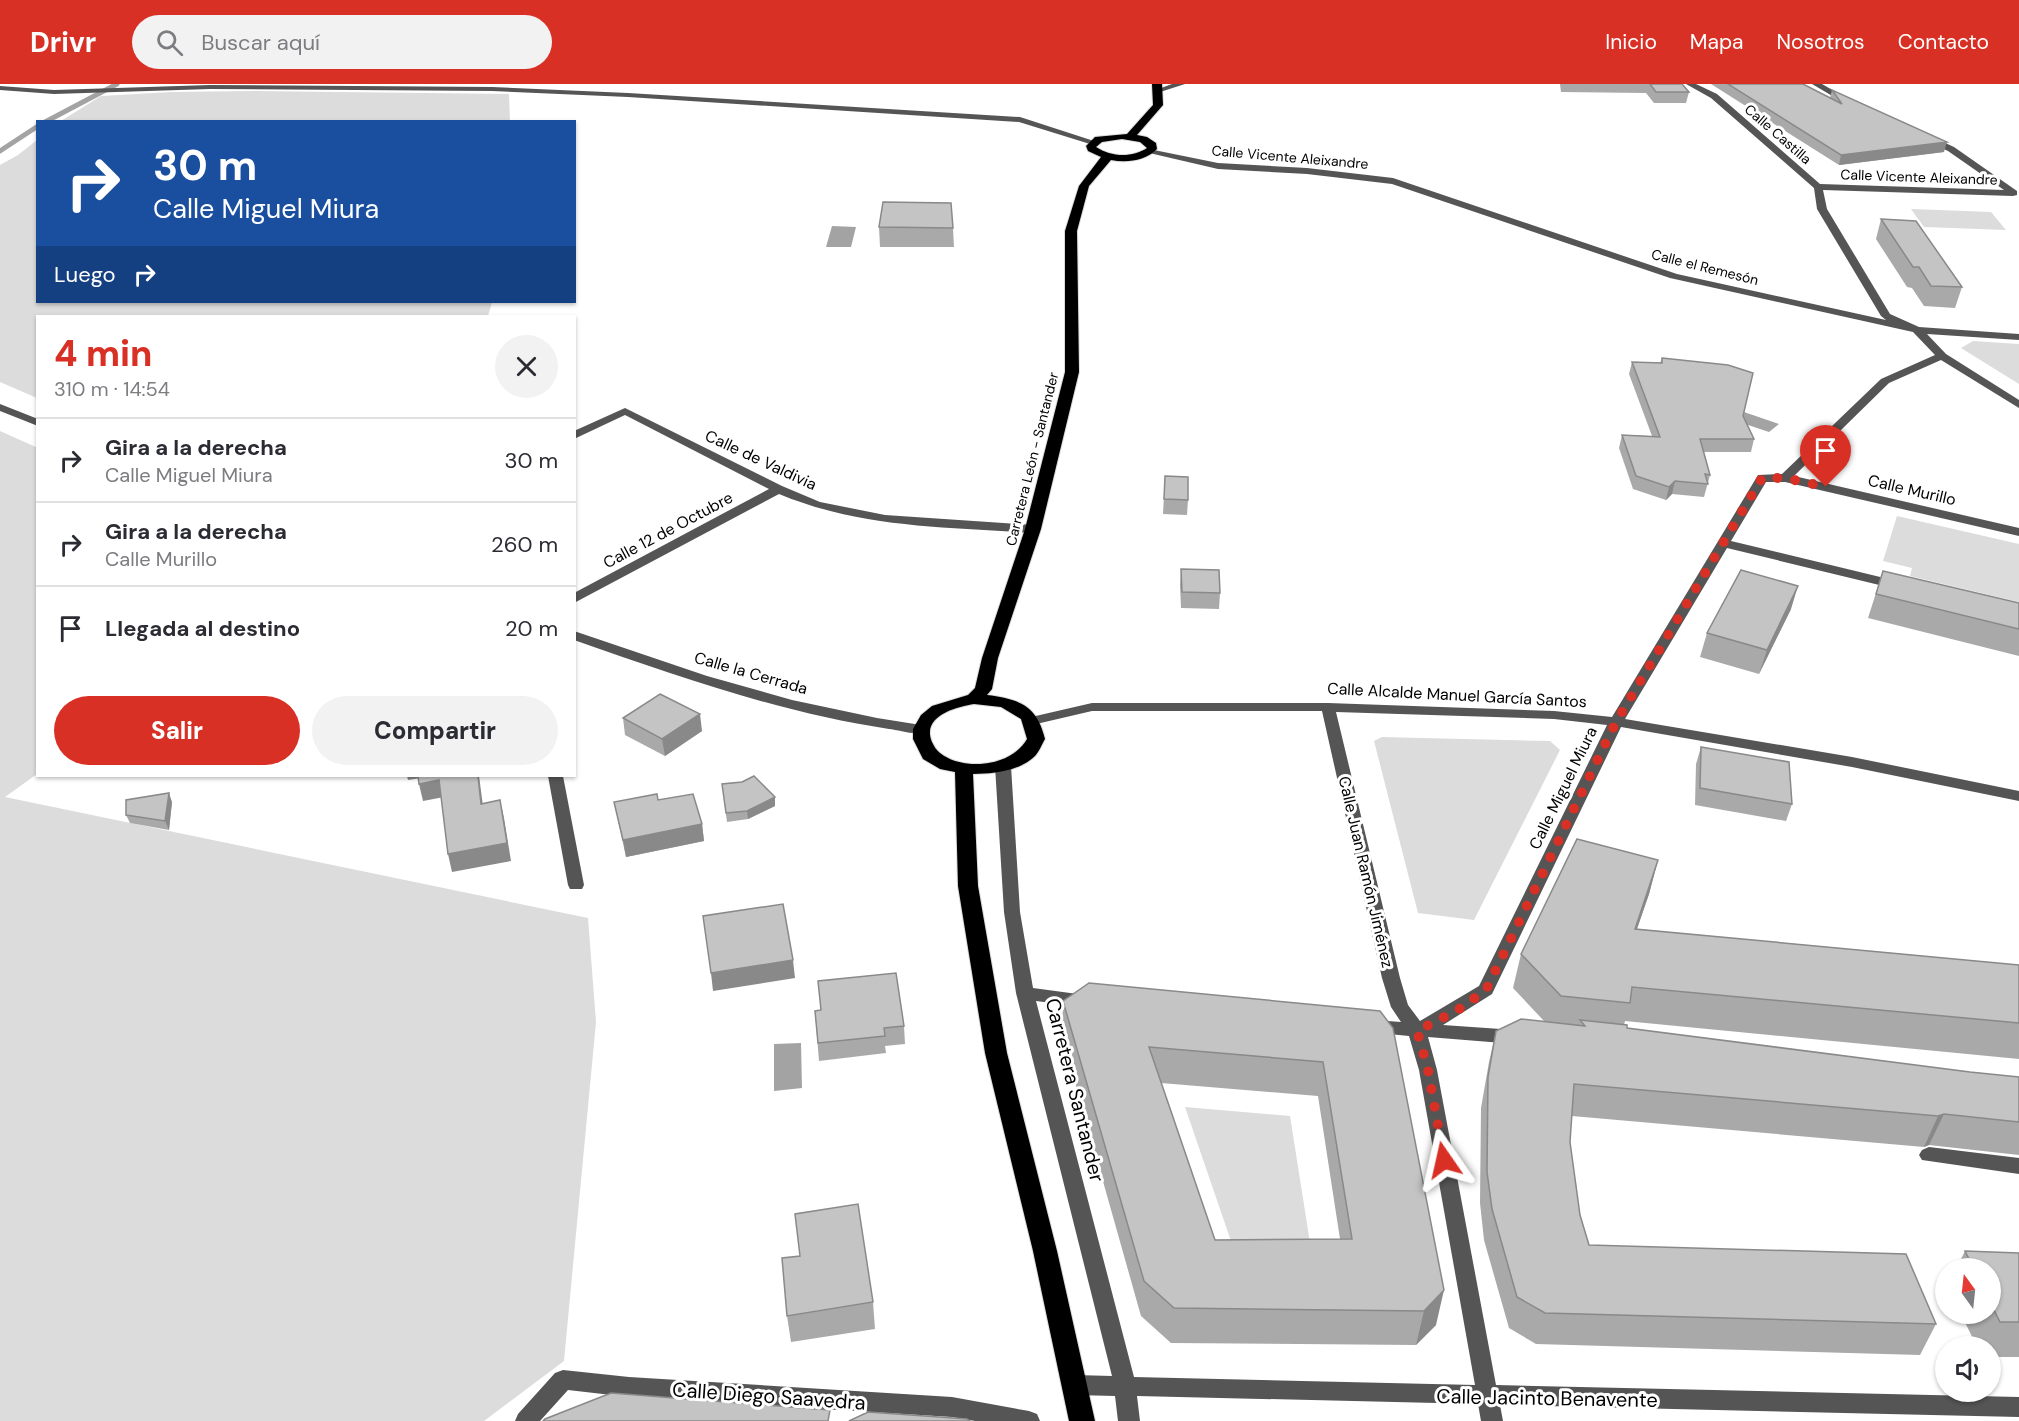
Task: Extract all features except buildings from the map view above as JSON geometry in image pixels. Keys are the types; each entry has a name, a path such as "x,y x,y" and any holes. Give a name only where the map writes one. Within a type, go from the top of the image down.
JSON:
{"highway":[{"path":"1131,136 1158,105 1157,88"},
{"path":"1131,136 1149,142 1152,149 1128,158 1107,156 1090,146 1093,142 1107,137 1131,136"},
{"name":"Carretera León - Santander","path":"974,699 982,689 1033,529 1072,372 1071,231 1084,186 1107,156"},
{"path":"974,699 1009,704 1023,712 1032,721 1036,732 1034,744 1026,754 1003,766 964,769 946,764 932,756 923,745 921,729 931,714 943,707 974,699"},
{"path":"964,769 968,885 996,1053 1045,1251 1082,1421"}],"street":[{"path":"1157,88 1181,84"},
{"name":"Calle Castilla","path":"1690,84 1714,96 1818,187"},
{"path":"1816,84 1825,91 1857,105"},
{"path":"0,88 95,92 222,87 492,89 617,95 1020,120 1093,142"},
{"path":"1920,134 1952,149 2016,193"},
{"name":"Calle Vicente Aleixandre","path":"1149,152 1218,166 1307,171 1394,181"},
{"name":"Calle el Remesón","path":"1394,181 1674,276 1917,330 2019,337"},
{"path":"1818,187 1822,209 1886,316 1917,330 1942,356 2019,405"},
{"name":"Calle Vicente Aleixandre","path":"1818,187 2016,193"},
{"path":"1785,478 1885,381 1942,356"},
{"path":"0,407 36,422"},
{"name":"Calle de Valdivia","path":"576,435 625,411 778,489 817,505 885,519 1033,529"},
{"name":"Calle Murillo","path":"1762,478 1785,478 2019,532"},
{"name":"Calle Miguel Miura","path":"1417,1031 1458,1010 1486,990 1616,722 1762,478"},
{"name":"Calle 12 de Octubre","path":"576,598 778,489"},
{"path":"1722,543 1915,590"},
{"name":"Calle la Cerrada","path":"576,636 654,664 844,718 921,729"},
{"name":"Calle Alcalde Manuel García Santos","path":"1032,721 1092,707 1328,707 1554,715 1616,722 1852,762 2019,796"},
{"name":"Calle Juan Ramón Jiménez","path":"1328,707 1390,978 1400,1007 1417,1031 1428,1070 1492,1421"},
{"name":"Carretera Santander","path":"1003,766 1012,912 1025,993 1125,1385 1128,1421"},
{"path":"555,777 576,885"},
{"path":"1025,993 1098,1003"},
{"path":"1356,1026 1538,1038"},
{"path":"1929,1155 2019,1166"},
{"name":"Calle Diego Saavedra","path":"526,1421 563,1380 629,1387 952,1407 1029,1421"},
{"name":"Calle Jacinto Benavente","path":"1075,1385 2019,1407"}],"shaded area":[{"path":"172,92 509,94 510,120 63,120 101,96"},
{"path":"36,141 36,303 492,303 488,315 36,315 36,398 0,382 0,165"},
{"path":"1911,209 1991,212 2006,230 1924,227"},
{"path":"832,226 856,227 851,247 826,247"},
{"path":"1973,341 2019,344 2019,384 1961,348"},
{"path":"1744,412 1779,424 1769,432 1733,420"},
{"path":"0,431 36,447 36,775 5,797 588,918 596,1022 564,1361 484,1421 0,1421"},
{"path":"1897,516 2019,544 2019,602 1910,576 1912,568 1883,561"},
{"path":"1382,737 1550,741 1560,750 1474,920 1418,913 1374,741"},
{"path":"801,1043 802,1088 774,1091 774,1044"},
{"path":"1185,1107 1290,1116 1311,1249 1233,1247"}],"waterway":[{"path":"49,120 117,84"},
{"path":"0,151 36,127"}],"route":[{"path":"1444,1160 1428,1070 1417,1031 1458,1010 1486,990 1616,722 1762,478 1785,478 1826,487"}]}
